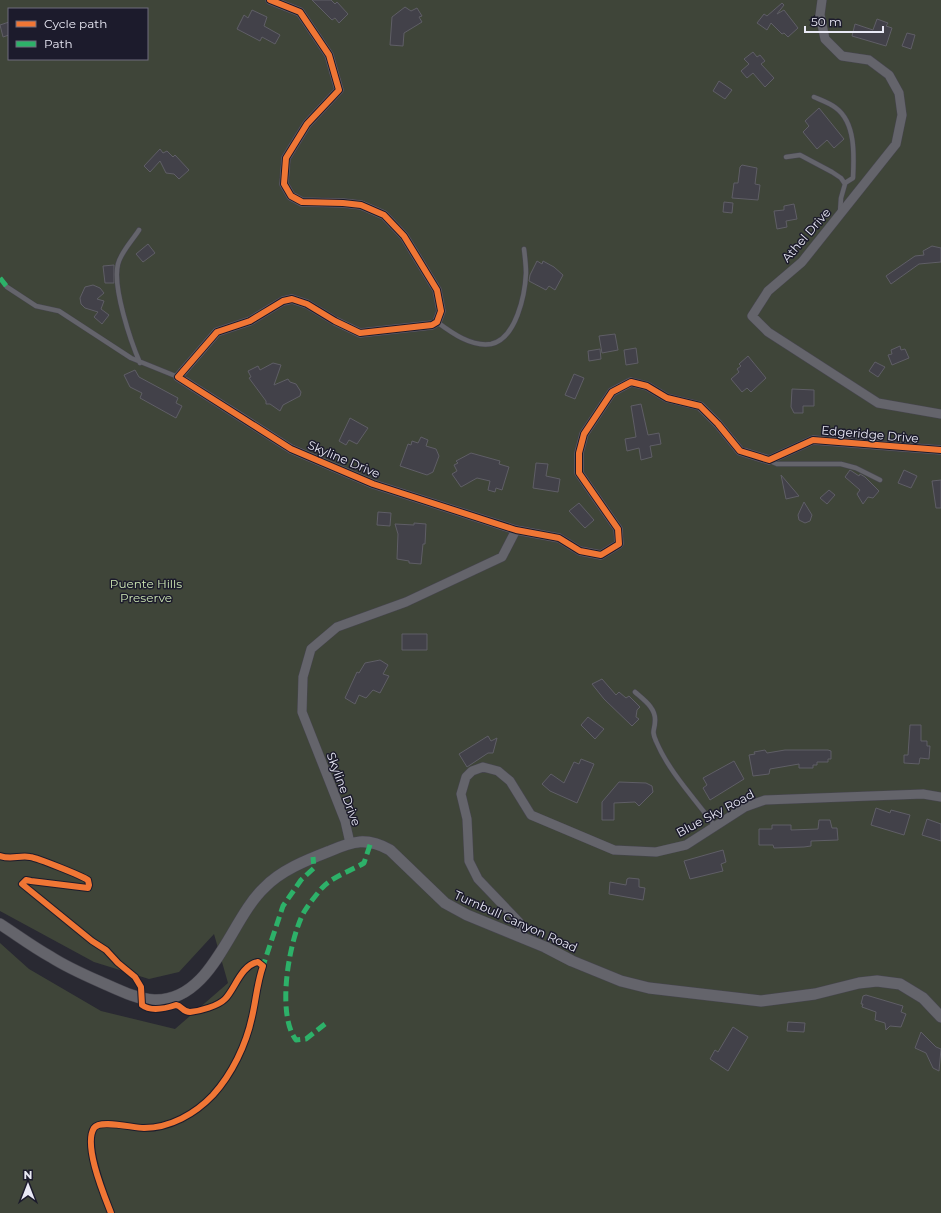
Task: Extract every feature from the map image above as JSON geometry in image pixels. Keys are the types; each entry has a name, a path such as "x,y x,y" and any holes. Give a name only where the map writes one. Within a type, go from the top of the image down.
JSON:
{"street":[{"path":"178,377 217,332 250,321 283,301 292,299 307,304 334,321 360,332 432,325 437,322 441,311 437,290 404,236 384,215 361,205 302,202 291,196 284,184 286,158 307,124 339,90 329,55 300,12 270,0"},
{"name":"Athel Drive","path":"822,0 820,15 825,39 842,56 869,60 889,75 899,93 902,115 896,144 802,262 768,291 752,316 768,332 878,403 941,414"},
{"name":"Skyline Drive","path":"178,377 291,449 373,484 516,530 502,557 406,602 337,627 311,649 303,677 302,712 345,821 350,843"},
{"path":"516,530 559,538 580,551 601,555 619,544 618,529 579,473 579,453 584,434 612,392 631,382 647,386 667,398 700,406 718,424 740,451 769,460"},
{"name":"Edgeridge Drive","path":"769,460 813,440 941,450"},
{"name":"Blue Sky Road","path":"523,938 519,922 478,879 469,861 467,819 461,794 466,777 472,772 483,767 498,771 510,781 531,815 614,850 656,852 686,845 745,807 765,800 923,794 941,797"},
{"name":"Turnbull Canyon Road","path":"0,924 51,957 116,989 147,999 171,998 190,988 206,972 224,948 252,902 264,887 274,879 298,865 350,843 361,841 380,845 401,859 445,903 467,915 621,981 649,988 761,1001 815,994 859,983 877,981 900,984 923,998 941,1017"}],"lane":[{"path":"814,97 838,109 842,114 853,140 855,149 853,178 845,183 840,214"},
{"path":"786,157 800,156 832,172 845,183"},
{"path":"139,230 122,256 117,272 126,324 131,342 140,363"},
{"path":"437,322 455,335 477,343 491,344 502,338 511,330 520,306 526,274 524,249"},
{"name":"Skyline Drive","path":"7,287 36,306 59,311 140,363 178,377"},
{"path":"769,460 777,464 841,464 856,468 880,480"},
{"path":"635,692 652,707 655,721 652,729 656,741 670,766 716,826"}],"green space":[{"name":"Puente Hills Preserve","path":"0,0 941,0 941,1213 0,1213 0,943 29,969 101,1011 175,1029 228,983 214,934 179,972 149,979 94,962 0,911"}],"building":[{"path":"312,0 331,0 335,4 337,2 348,14 339,23 335,18 332,20"},
{"path":"782,3 784,5 777,14 784,10 798,28 788,37 784,33 782,34 771,23 767,30 757,23 764,14 767,16"},
{"path":"405,7 411,11 417,8 422,16 419,17 422,22 404,33 403,46 390,45 392,17"},
{"path":"252,10 267,17 264,26 280,35 275,44 262,37 260,41 237,29 244,15 248,18"},
{"path":"877,19 888,23 886,26 892,28 886,46 852,36 855,24 873,30"},
{"path":"8,22 8,35 3,37 0,25"},
{"path":"907,33 915,35 911,49 902,46"},
{"path":"753,52 757,57 760,55 765,61 761,64 774,78 765,87 753,73 747,78 741,71 749,64 744,59"},
{"path":"719,81 732,90 725,99 713,91"},
{"path":"819,108 844,139 834,148 827,140 817,149 803,132 809,126 805,121"},
{"path":"160,149 163,153 167,151 173,157 175,155 189,170 179,179 174,174 166,173 160,161 150,172 144,166"},
{"path":"742,165 757,168 755,184 760,185 758,200 732,198 734,183 738,183 740,167"},
{"path":"724,202 733,203 732,213 723,212"},
{"path":"794,204 797,219 786,221 787,227 777,229 774,211 784,210 784,206"},
{"path":"148,244 155,253 143,262 136,254"},
{"path":"932,246 941,248 941,262 919,264 891,284 886,276 915,256 924,255 923,251"},
{"path":"537,261 542,264 543,261 554,267 563,275 555,290 549,286 546,290 529,281 530,275"},
{"path":"114,265 114,283 105,283 103,266"},
{"path":"93,285 100,288 104,293 97,299 104,301 101,309 109,315 102,324 94,317 98,312 85,308 81,304 80,298 85,287"},
{"path":"615,334 618,350 602,353 599,336"},
{"path":"900,346 901,350 905,349 909,358 892,365 888,355 892,354 891,350"},
{"path":"636,348 638,363 626,365 624,350"},
{"path":"600,349 601,359 589,361 588,351"},
{"path":"748,356 766,378 751,392 747,388 742,392 731,379 739,372 737,369 741,366 739,364"},
{"path":"875,362 885,367 878,377 869,371"},
{"path":"273,363 281,365 274,385 288,379 290,382 296,384 301,392 300,396 283,405 280,411 270,404 266,404 266,401 249,378 251,377 248,371 258,366 260,370"},
{"path":"135,370 139,377 178,398 176,403 182,406 176,418 140,398 142,393 130,387 124,375"},
{"path":"574,374 584,378 575,399 565,395"},
{"path":"792,389 814,390 814,406 803,406 803,413 794,413 791,407"},
{"path":"641,404 648,435 659,433 661,444 650,446 652,457 641,460 639,448 627,451 625,439 636,437 631,406"},
{"path":"350,418 368,428 357,444 349,440 346,445 339,441"},
{"path":"421,437 428,440 426,446 436,449 439,456 433,472 427,475 400,466 408,444 411,445 412,441 418,443"},
{"path":"471,453 500,461 499,464 509,467 502,490 496,488 495,492 488,490 490,481 477,478 461,487 452,474 457,471 454,465 458,463 456,461"},
{"path":"536,463 548,464 546,476 560,479 558,492 533,488"},
{"path":"850,470 859,476 860,474 865,477 879,491 873,498 868,497 863,504 857,494 860,490 845,477"},
{"path":"904,470 917,476 911,488 898,483"},
{"path":"781,475 799,496 786,499"},
{"path":"941,480 941,508 936,508 932,481"},
{"path":"829,490 835,495 827,504 820,498"},
{"path":"804,502 812,515 810,521 805,523 799,520 798,515"},
{"path":"579,503 594,520 585,528 569,511"},
{"path":"378,512 391,513 390,526 377,525"},
{"path":"414,523 426,524 425,544 423,544 421,564 409,563 409,561 397,559 398,534 395,524 414,525"},
{"path":"402,634 427,634 427,650 402,650"},
{"path":"380,660 388,665 383,674 389,676 380,693 373,690 366,698 359,695 355,704 345,698 357,672 359,673 365,663"},
{"path":"602,679 616,695 619,692 626,698 629,696 640,707 637,710 636,717 639,719 632,726 604,699 592,684"},
{"path":"588,717 604,729 595,739 581,725"},
{"path":"910,725 921,725 921,741 927,741 927,746 930,746 929,759 920,758 919,764 904,763 904,755 908,755"},
{"path":"488,736 491,741 497,738 493,753 488,753 467,767 459,754"},
{"path":"765,750 767,753 785,750 828,750 831,751 831,759 828,759 828,762 817,762 817,765 813,765 813,768 799,768 799,764 770,769 769,774 753,776 749,755 755,754 754,752"},
{"path":"581,759 594,764 577,803 550,791 542,784 551,774 564,783 574,762 579,764"},
{"path":"734,761 744,779 710,800 703,788 707,785 703,778"},
{"path":"619,782 646,783 652,786 653,792 639,806 635,802 614,803 614,820 602,820 602,802"},
{"path":"876,808 890,813 891,810 910,815 904,835 871,825"},
{"path":"927,819 941,824 941,841 922,835"},
{"path":"819,820 830,820 832,828 837,828 838,840 811,841 811,846 804,847 774,848 773,845 759,845 759,829 772,829 772,825 791,825 791,830 818,829"},
{"path":"723,850 726,862 721,864 723,871 690,879 684,861"},
{"path":"627,879 639,879 639,887 645,888 643,900 609,894 610,882 626,885"},
{"path":"866,995 903,1006 901,1012 906,1014 901,1027 890,1026 886,1030 885,1023 875,1020 876,1012 862,1007 863,1004 861,1004 863,996"},
{"path":"788,1022 805,1023 804,1032 787,1031"},
{"path":"733,1027 748,1037 728,1071 710,1059 715,1050 718,1052"},
{"path":"921,1032 936,1047 941,1049 939,1071 933,1068 926,1053 915,1048"}],"marked path":[{"path":"0,278 7,287"},
{"path":"325,1024 306,1039 296,1040 290,1028 286,995 287,977 294,940 304,912 322,888 331,880 364,863 371,842"},
{"path":"262,969 283,906 301,880 314,868 313,857"}],"cycle path":[{"path":"270,0 300,12 329,55 339,90 307,124 286,158 284,184 291,196 302,202 361,205 384,215 404,236 437,290 441,311 437,322 432,325 360,333 335,321 307,304 292,299 283,301 250,321 217,332 178,377 291,449 373,484 516,530 559,538 580,551 601,555 619,544 618,529 579,473 579,453 584,434 612,392 631,382 647,386 667,398 700,406 718,424 740,451 769,460 813,440 941,450"},
{"path":"0,856 8,858 35,858 60,867 88,880 88,888 26,880 22,884 92,941 106,950 118,963 135,977 141,987 142,1005 146,1007 159,1009 176,1005 190,1012 209,1008 222,1002 229,995 243,972 252,964 258,962 263,966 249,1028 242,1048 226,1078 206,1102 182,1119 163,1126 144,1128 103,1124 97,1125 94,1128 91,1136 93,1158 111,1213"}]}
